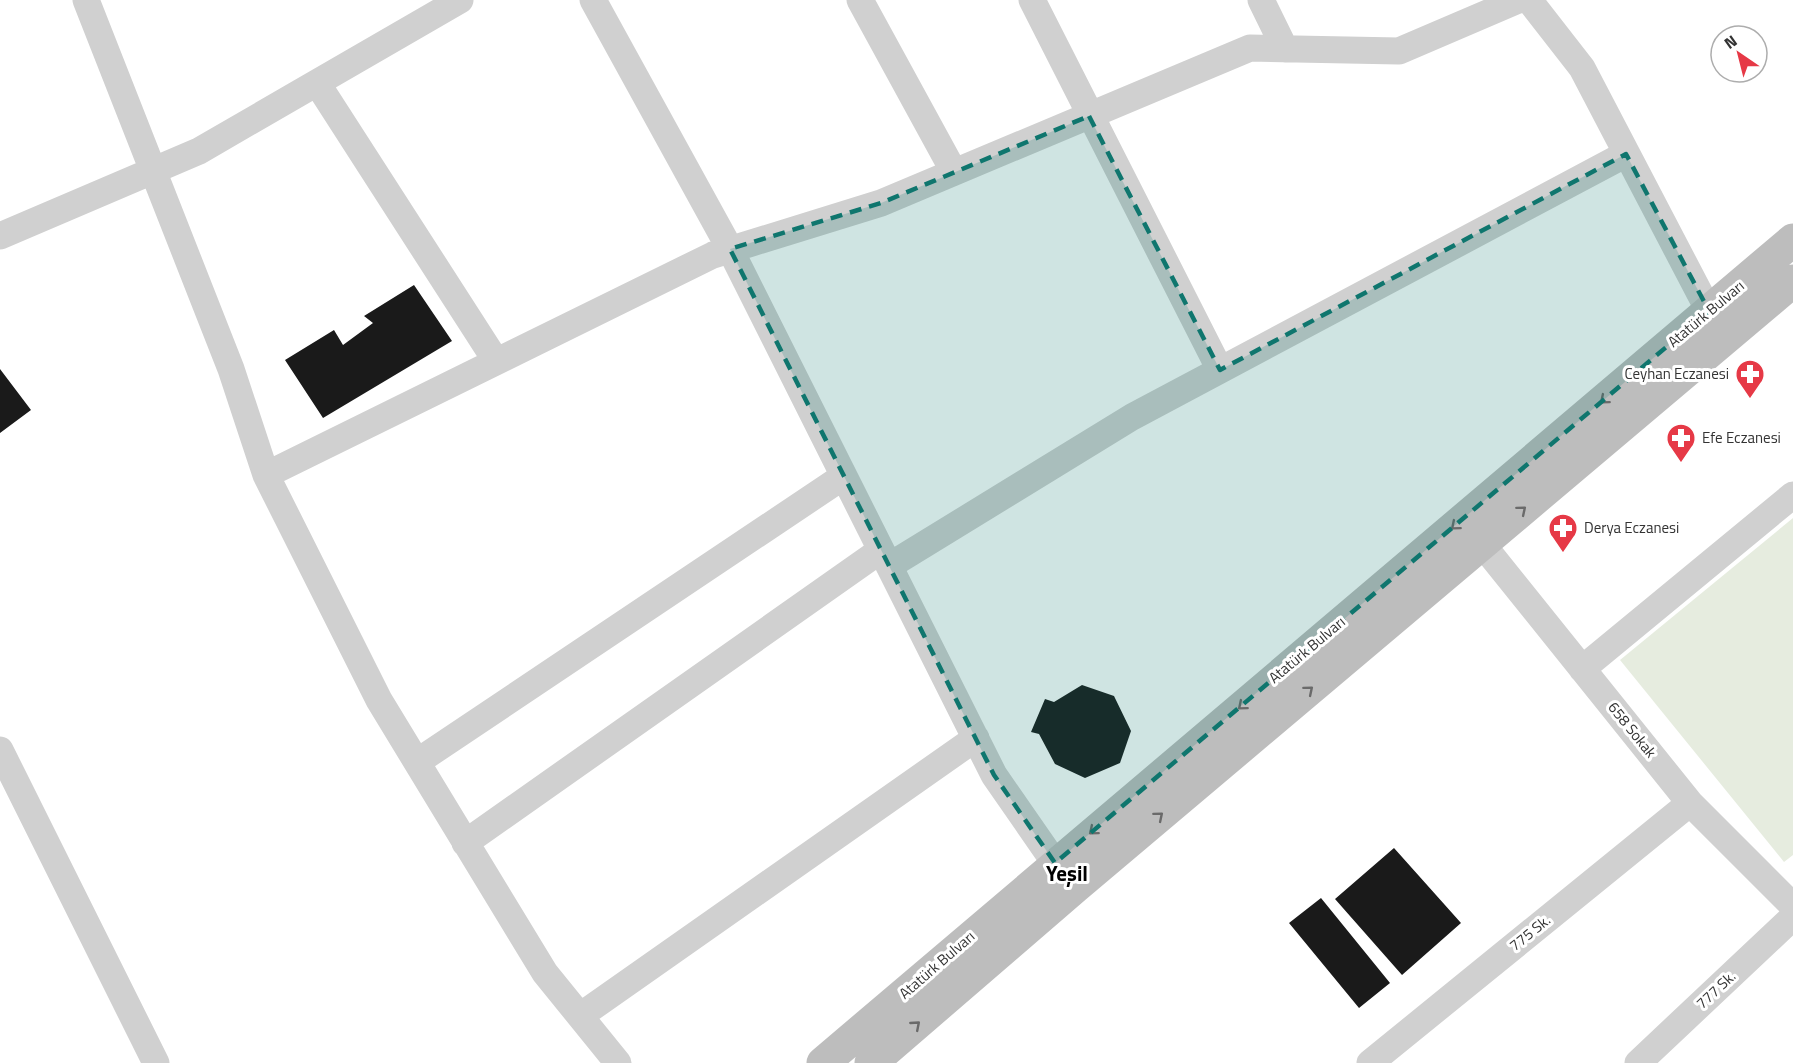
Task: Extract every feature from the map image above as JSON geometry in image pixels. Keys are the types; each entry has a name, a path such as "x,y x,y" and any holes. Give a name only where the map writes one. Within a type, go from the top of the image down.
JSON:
{"main road":[{"name":"Atatürk Bulvarı","path":"823,1063 1055,863 1793,240"},
{"name":"Atatürk Bulvarı","path":"872,1063 1793,281"}],"street":[{"path":"86,0 231,369 266,475 379,700 544,973 618,1063"},
{"path":"0,236 154,173 199,151 460,0"},
{"path":"593,0 730,249 994,775 1055,863"},
{"path":"860,0 954,172"},
{"path":"1032,0 1220,370"},
{"path":"266,475 713,255 881,203 1250,48 1399,51 1518,0"},
{"path":"1529,0 1581,68 1709,311"},
{"path":"1270,3 1285,49"},
{"path":"317,83 496,362"},
{"path":"465,843 885,558 1132,417 1626,154"},
{"path":"417,762 844,476"},
{"path":"1582,669 1793,495"},
{"name":"658 Sokak","path":"1482,544 1690,803 1793,906"},
{"path":"580,1016 976,738"},
{"path":"0,750 156,1063"},
{"name":"775 Sk.","path":"1370,1063 1690,803"},
{"name":"777 Sk.","path":"1638,1063 1793,917"}],"highlighted area":[{"path":"1089,116 1220,370 1626,154 1709,311 1055,863 994,775 730,249 881,203"}],"shaded area":[{"path":"1793,518 1793,855 1784,862 1620,660"}],"building":[{"path":"414,285 452,341 323,418 285,360 334,330 343,345 373,323 364,316"},
{"path":"0,369 31,410 0,433"},
{"path":"1082,685 1114,696 1131,731 1120,763 1085,778 1055,764 1039,734 1031,732 1045,699 1054,702"},
{"path":"1394,848 1461,923 1402,975 1335,899"},
{"path":"1321,898 1390,983 1359,1008 1289,923"}],"place":[{"name":"Ceyhan Eczanesi","path":"1750,400"},
{"name":"Efe Eczanesi","path":"1681,464"},
{"name":"Derya Eczanesi","path":"1563,554"}],"district":[{"name":"Yeşil","path":"1067,874"}]}
